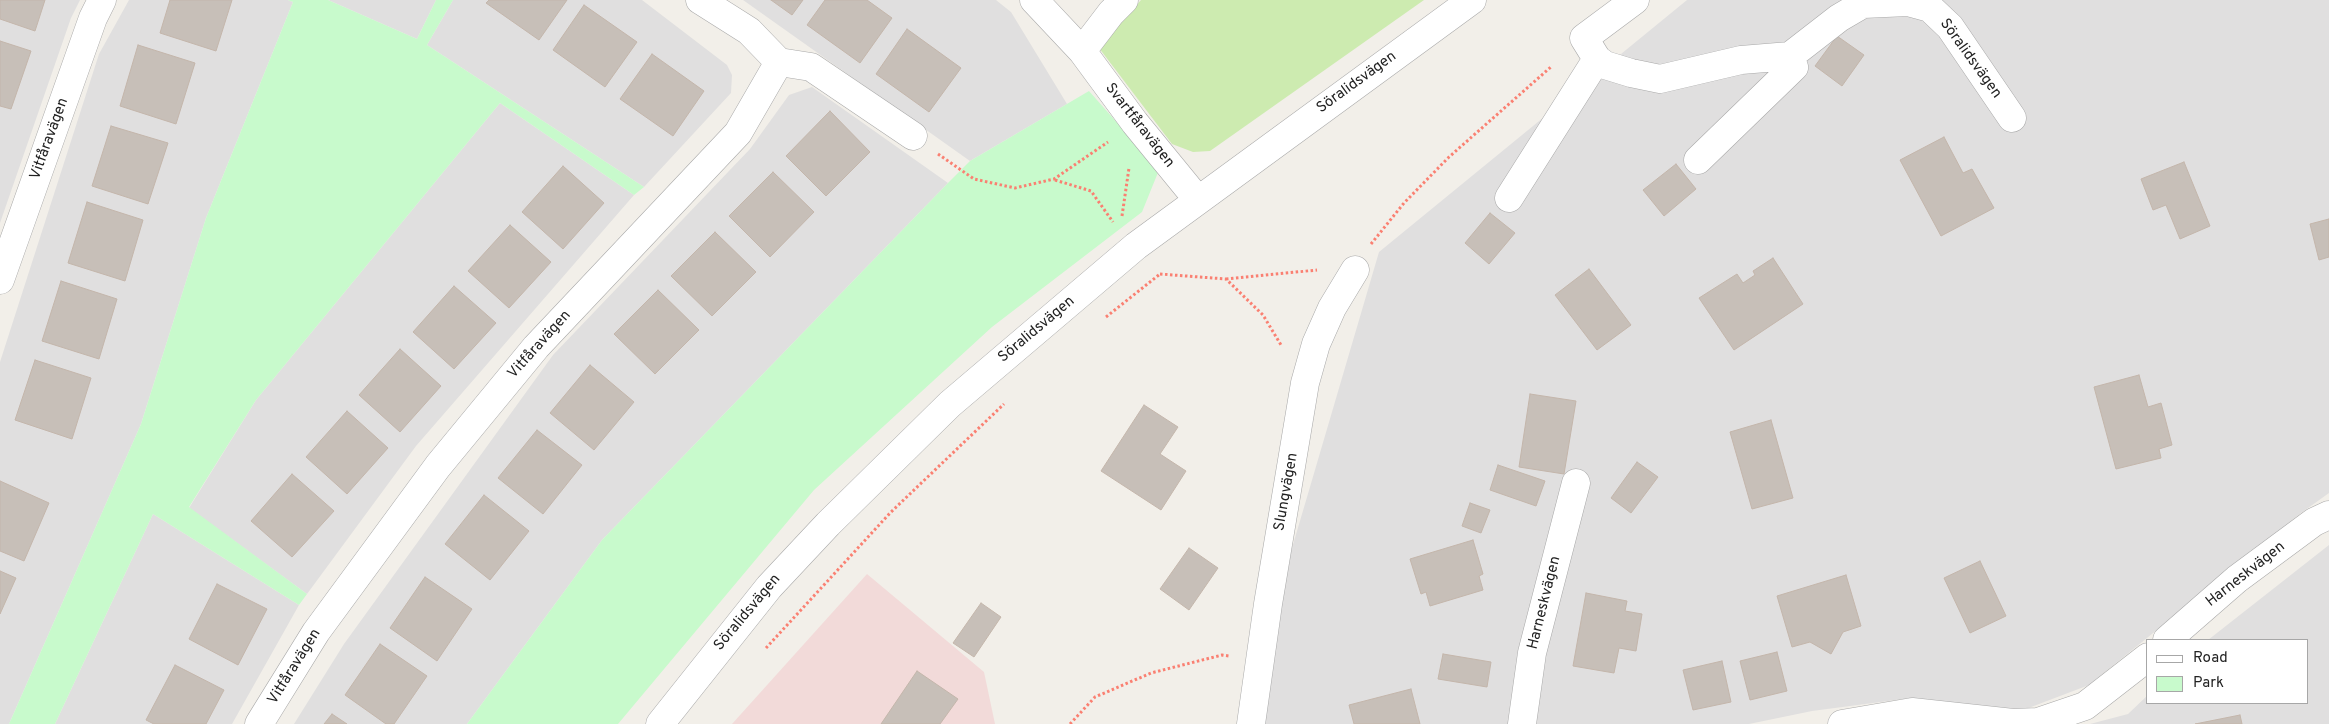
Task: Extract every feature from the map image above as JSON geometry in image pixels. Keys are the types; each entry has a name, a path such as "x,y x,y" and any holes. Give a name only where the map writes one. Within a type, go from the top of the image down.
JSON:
{"street":[{"name":"Vitfåravägen","path":"0,280 93,18 102,0"},
{"path":"700,0 749,31 778,62 811,67 913,136"},
{"name":"Svartfåravägen","path":"1034,0 1082,51 1135,123 1198,200"},
{"path":"1082,51 1111,13 1124,0"},
{"name":"Söralidsvägen","path":"660,724 770,586 828,524 950,404 1128,239 1198,200 1472,0"},
{"path":"1509,198 1591,49 1636,0"},
{"name":"Söralidsvägen","path":"1790,56 1839,18 1863,4 1885,1 1908,2 1930,8 1950,27 2012,118"},
{"path":"1591,49 1605,65 1630,74 1660,79 1741,60 1790,56 1794,66 1698,160"},
{"name":"Vitfåravägen","path":"259,724 316,632 438,466 536,347 738,132 778,62"},
{"name":"Slungvägen","path":"1251,724 1305,382 1316,344 1332,308 1355,270"},
{"name":"Harneskvägen","path":"1522,724 1532,653 1576,483"},
{"name":"Harneskvägen","path":"2168,639 2237,579 2314,522 2329,515"},
{"path":"1842,724 1912,712 2013,723 2038,722 2085,706 2146,659"}],"path":[{"path":"1100,322 1160,274 1226,279 1343,267 1355,270 1378,234 1449,156 1591,49"},
{"path":"913,136 974,179 1015,188 1054,179 1135,123"},
{"path":"1128,239 1135,123"},
{"path":"1054,179 1090,191 1128,239 1160,274"},
{"path":"1226,279 1264,315 1296,375 1305,382"},
{"path":"760,655 891,512 1011,397"},
{"path":"1070,724 1095,697 1151,673 1222,655 1260,661"}],"shaded area":[{"path":"0,0 80,0 71,18 0,223"},
{"path":"129,0 288,0 293,2 206,218 141,424 9,724 0,724 0,362 99,54"},
{"path":"328,0 436,0 417,39"},
{"path":"453,0 642,0 727,65 732,75 731,93 644,187 427,45"},
{"path":"743,0 996,0 1011,12 1067,104 970,161"},
{"path":"1687,0 2329,0 2329,493 2301,513 2089,685 2018,712 1911,698 1812,711 1749,724 1259,724 1275,606 1379,252"},
{"path":"812,87 948,183 602,540 467,724 294,724 344,644 553,355 750,149 789,95"},
{"path":"500,103 634,195 416,446 307,594 189,508 256,400"},
{"path":"153,514 299,605 232,724 55,724"},
{"path":"2329,545 2329,724 2090,724 2128,714 2146,697 2146,704 2309,704 2309,639 2209,639"},
{"path":"867,574 984,672 995,724 732,724"}],"green space":[{"path":"288,0 328,0 417,39 436,0 453,0 427,45 644,187 634,195 500,103 256,400 189,507 307,594 299,605 153,514 55,724 9,724 141,424 206,218 293,2"},
{"path":"1141,0 1424,0 1210,151 1193,152 1172,144 1099,48"},
{"path":"1089,91 1159,170 1142,212 992,327 814,490 618,724 467,724 602,540 948,183 970,161"}],"building":[{"path":"0,0 45,0 35,31 0,19"},
{"path":"170,0 232,0 216,51 160,33"},
{"path":"489,0 567,0 539,40 486,3"},
{"path":"771,0 803,0 792,15"},
{"path":"825,0 867,0 892,18 860,63 807,25"},
{"path":"584,5 637,42 605,87 553,50"},
{"path":"907,29 961,68 929,112 876,74"},
{"path":"1837,36 1864,55 1842,86 1815,66"},
{"path":"0,41 31,51 11,109 0,106"},
{"path":"138,45 195,63 176,124 120,106"},
{"path":"652,54 704,91 673,136 620,99"},
{"path":"830,111 870,152 826,196 786,156"},
{"path":"111,126 168,143 148,204 92,186"},
{"path":"1944,137 1963,173 1972,169 1994,208 1941,236 1900,160"},
{"path":"2184,162 2210,226 2180,239 2166,205 2153,210 2141,179"},
{"path":"1676,164 1696,189 1664,216 1643,190"},
{"path":"563,166 604,203 563,249 522,212"},
{"path":"773,172 814,212 770,257 729,216"},
{"path":"87,202 143,220 125,281 68,263"},
{"path":"1490,213 1515,233 1489,264 1465,243"},
{"path":"2329,219 2329,257 2319,260 2310,224"},
{"path":"510,225 551,262 509,308 468,271"},
{"path":"715,232 756,272 712,316 671,276"},
{"path":"1773,258 1803,304 1734,350 1699,298 1737,274 1743,283 1755,275 1753,271"},
{"path":"1589,269 1631,325 1597,350 1555,295"},
{"path":"61,281 117,299 99,359 42,341"},
{"path":"454,286 496,323 454,369 413,332"},
{"path":"658,290 699,330 655,374 614,334"},
{"path":"400,349 441,386 400,432 359,395"},
{"path":"35,360 91,378 72,439 15,420"},
{"path":"590,365 634,402 594,450 550,413"},
{"path":"2139,375 2148,407 2161,403 2172,445 2159,449 2161,458 2116,469 2094,387"},
{"path":"1530,394 1576,401 1564,474 1519,467"},
{"path":"1144,405 1178,427 1160,454 1186,471 1161,510 1101,471"},
{"path":"347,411 388,448 347,494 306,457"},
{"path":"1771,420 1793,498 1752,509 1730,432"},
{"path":"537,430 582,465 543,514 498,478"},
{"path":"1637,462 1658,477 1631,513 1611,498"},
{"path":"1498,465 1545,481 1536,506 1490,490"},
{"path":"292,474 334,511 292,557 251,521"},
{"path":"0,481 49,503 24,561 0,551"},
{"path":"484,495 529,531 490,580 445,544"},
{"path":"1470,503 1490,510 1481,533 1462,526"},
{"path":"1473,540 1483,574 1479,576 1483,590 1430,606 1426,592 1421,594 1410,559"},
{"path":"1189,548 1218,568 1189,610 1160,589"},
{"path":"1980,561 2006,616 1970,633 1944,578"},
{"path":"0,571 16,578 0,614"},
{"path":"1846,575 1861,626 1843,632 1831,654 1810,642 1792,647 1777,596"},
{"path":"425,577 472,609 437,661 390,628"},
{"path":"217,584 267,609 238,665 189,639"},
{"path":"1586,593 1627,601 1625,611 1642,614 1636,651 1619,648 1614,673 1573,666"},
{"path":"981,603 1001,617 974,657 953,643"},
{"path":"380,644 427,676 394,724 386,724 345,695"},
{"path":"1777,652 1787,691 1750,700 1740,661"},
{"path":"1443,654 1491,662 1487,687 1438,679"},
{"path":"1722,661 1731,702 1693,710 1683,670"},
{"path":"175,665 224,690 206,724 154,724 146,720"},
{"path":"917,671 958,699 940,724 881,724"},
{"path":"1411,689 1420,724 1354,724 1349,705"},
{"path":"332,714 347,724 324,724"},
{"path":"2240,715 2242,724 2195,724"}]}
